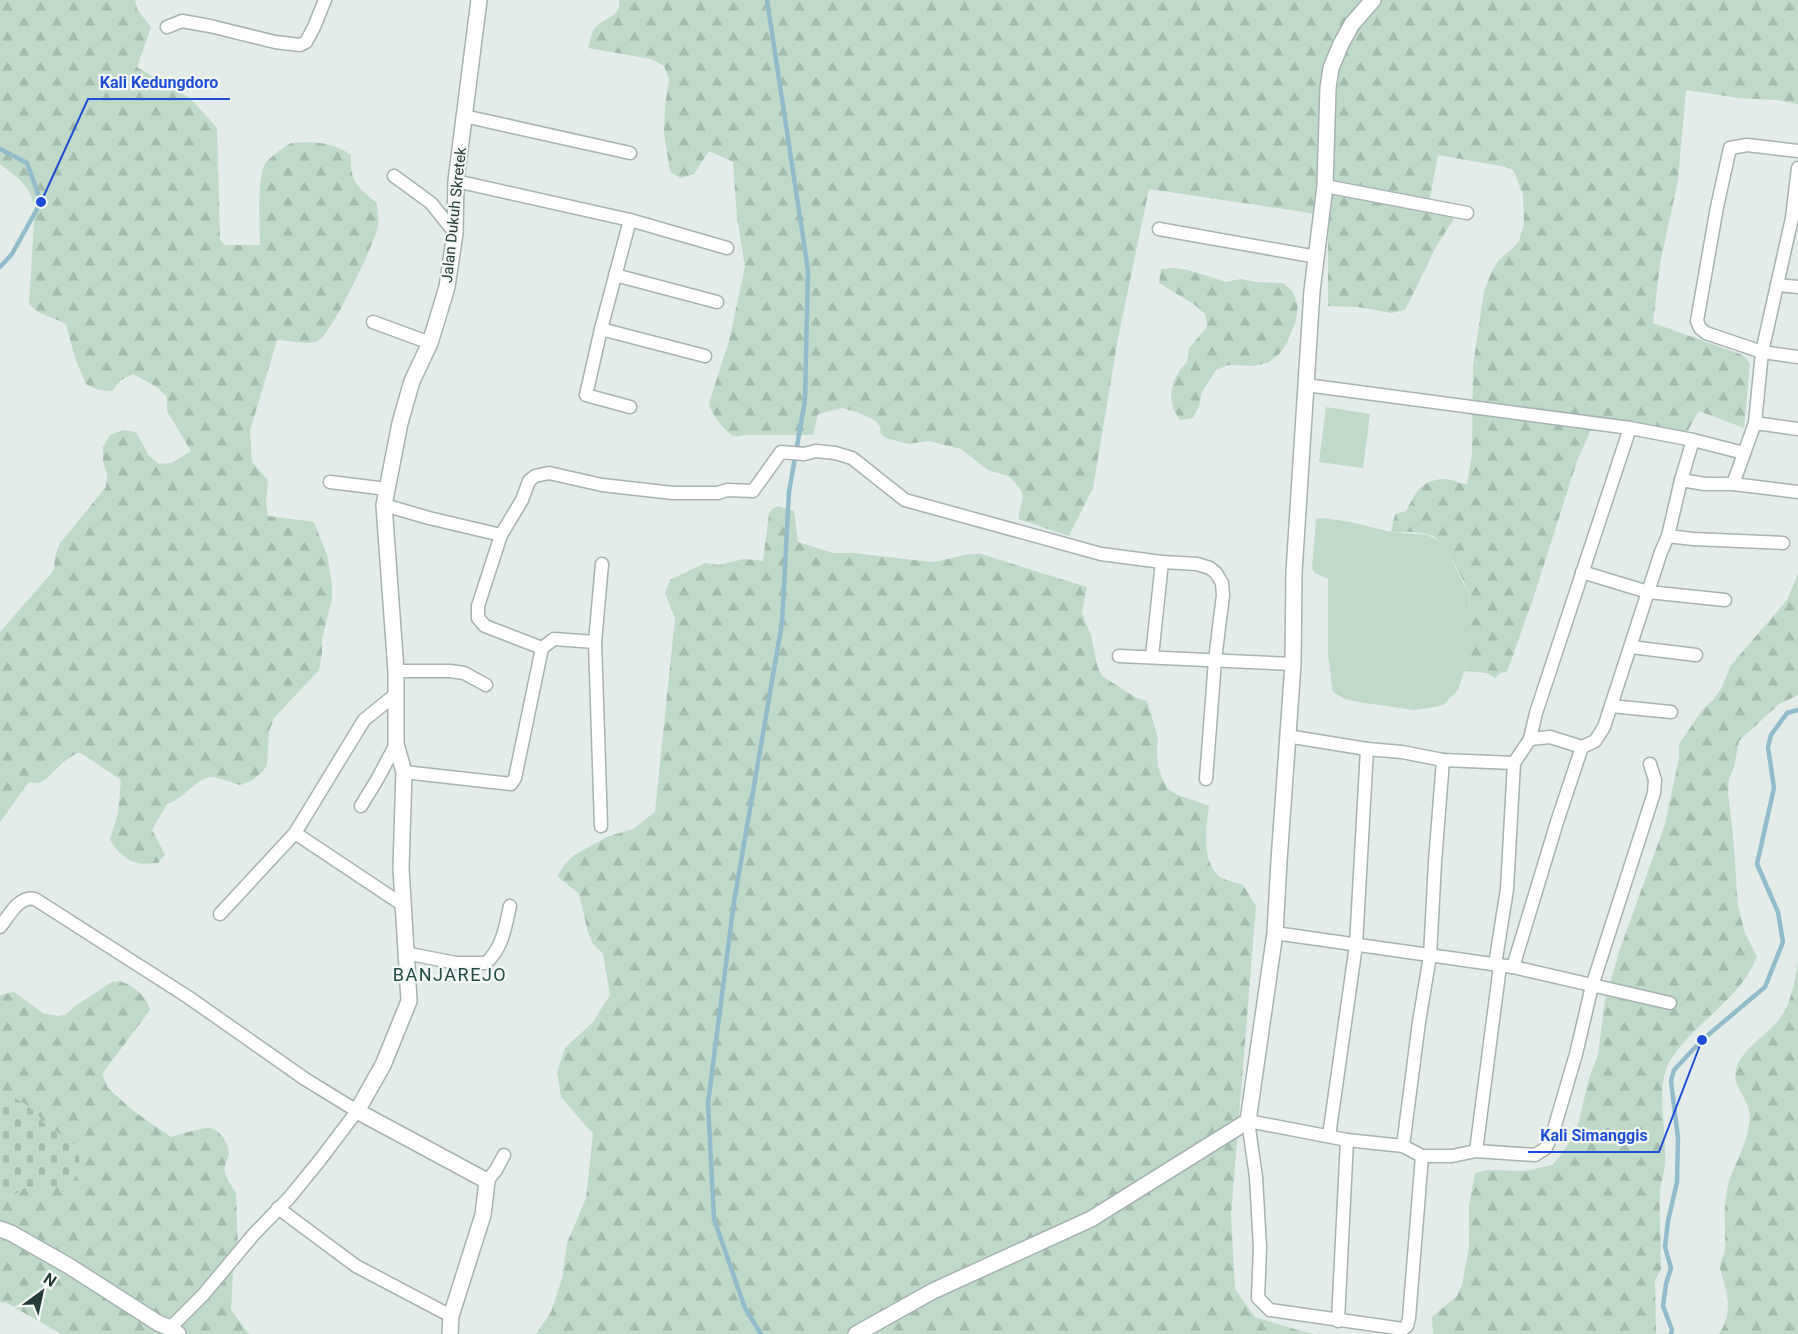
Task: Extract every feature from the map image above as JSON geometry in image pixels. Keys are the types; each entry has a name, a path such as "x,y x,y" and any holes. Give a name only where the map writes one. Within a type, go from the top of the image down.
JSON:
{"street":[{"path":"167,27 183,21 275,42 300,45 306,42 325,0"},
{"name":"Jalan Dukuh Skretek","path":"357,1111 383,1065 409,1001 401,868 404,772 396,744 396,671 385,497 400,423 412,381 429,343 447,287 455,233 456,181 479,0"},
{"path":"1373,0 1352,24 1341,44 1331,68 1328,88 1325,186 1312,291 1294,572 1293,664 1275,933 1248,1121 1256,1177 1260,1248 1258,1298 1270,1310 1403,1329 1407,1326 1422,1156"},
{"path":"464,116 630,153"},
{"path":"1798,152 1747,145 1730,148 1697,321 1706,333 1762,352 1798,357"},
{"path":"1733,484 1755,423 1762,352 1795,218 1798,168"},
{"path":"394,176 431,203 455,233"},
{"path":"456,181 630,220 727,248"},
{"path":"1325,186 1467,213"},
{"path":"630,220 586,395 630,407"},
{"path":"1159,229 1317,257"},
{"path":"615,275 717,302"},
{"path":"1777,285 1798,287"},
{"path":"373,322 429,343"},
{"path":"601,329 705,356"},
{"path":"1306,385 1629,428 1693,440 1744,453"},
{"path":"1755,423 1798,429"},
{"path":"1476,1151 1507,889 1514,763 1530,739 1536,713 1629,428"},
{"path":"1530,739 1550,737 1582,747 1596,741 1604,727 1668,536 1693,440"},
{"path":"542,648 484,626 478,618 477,606 501,535 522,500 529,481 535,476 549,473 602,485 673,493 753,491 781,452 835,453 852,458 905,500 1101,554 1197,564 1210,568 1216,573 1222,583 1223,595 1215,660 1206,779"},
{"path":"1681,480 1798,492"},
{"path":"330,482 385,497 429,518 501,535"},
{"path":"1668,536 1783,543"},
{"path":"1152,656 1162,562"},
{"path":"601,826 596,642 602,564"},
{"path":"1582,572 1648,592 1725,600"},
{"path":"404,772 511,784 515,778 542,648 554,639 596,642"},
{"path":"1631,647 1696,655"},
{"path":"1119,656 1293,664"},
{"path":"396,671 464,673 486,685"},
{"path":"220,914 295,833 364,720 396,694"},
{"path":"1611,706 1671,711"},
{"path":"1287,736 1443,760 1514,763"},
{"path":"361,806 396,744"},
{"path":"1513,967 1582,747"},
{"path":"1329,1136 1356,945 1367,749"},
{"path":"1403,1146 1430,956 1443,760"},
{"path":"856,1334 933,1291 1091,1220 1248,1121 1347,1140 1403,1146 1422,1156 1452,1156 1476,1151 1535,1155 1546,1148 1554,1129 1576,1054 1592,986 1654,793 1650,764"},
{"path":"295,833 403,905"},
{"path":"0,927 21,901 28,897 35,899 188,997 305,1079 357,1111 487,1181"},
{"path":"405,953 456,963 486,963 495,954 502,940 510,906"},
{"path":"1275,933 1513,967 1670,1003"},
{"path":"0,1229 69,1266 174,1331 289,1198 357,1111"},
{"path":"1338,1321 1347,1140"},
{"path":"450,1334 452,1316 483,1215 487,1181 504,1155"},
{"path":"278,1208 356,1266 452,1316"}],"green space":[{"path":"0,0 135,0 137,9 151,27 137,67 191,99 217,128 220,239 224,245 260,245 262,170 270,159 291,143 322,143 337,147 351,155 353,178 377,203 378,223 375,236 352,288 324,335 318,341 309,343 277,340 250,431 252,462 268,480 266,503 268,516 314,522 327,555 332,599 322,639 319,670 274,718 269,731 267,765 253,780 240,785 212,777 206,778 167,804 152,830 165,855 158,863 142,864 130,861 114,846 110,839 118,813 121,780 79,752 42,781 29,782 0,822 0,632 54,570 55,556 60,543 106,487 107,474 103,461 103,447 110,435 123,430 136,432 149,456 159,464 172,463 191,451 167,411 167,397 157,387 133,374 121,380 112,391 98,390 86,384 75,358 66,324 42,314 29,304 35,206 29,191 20,180 0,164"},
{"path":"619,0 1798,0 1798,104 1686,90 1678,180 1660,264 1653,323 1740,354 1750,364 1744,428 1699,411 1687,432 1630,422 1596,419 1577,461 1507,672 1500,673 1495,678 1487,673 1464,671 1466,649 1470,642 1470,607 1469,595 1459,573 1443,546 1433,536 1391,532 1395,514 1406,511 1416,493 1424,485 1444,479 1467,484 1472,454 1473,366 1484,291 1498,261 1519,241 1524,223 1523,195 1513,170 1438,155 1430,198 1454,218 1434,250 1405,310 1391,313 1358,307 1328,306 1328,222 1310,213 1149,189 1118,338 1093,488 1069,536 1018,519 1023,497 1021,490 1008,476 988,470 961,449 929,441 908,444 886,438 881,434 876,421 857,412 842,408 818,414 813,435 734,436 718,422 709,403 729,341 745,267 737,217 733,162 709,151 694,174 681,178 670,172 664,132 669,80 664,66 651,59 588,48 594,29 615,14"},
{"path":"1174,268 1226,282 1241,279 1283,283 1293,292 1298,306 1296,320 1287,343 1279,354 1269,362 1255,366 1228,365 1216,370 1202,392 1193,418 1180,420 1173,409 1171,396 1173,383 1187,362 1189,348 1207,327 1205,314 1195,305 1159,283 1161,269"},
{"path":"1326,407 1370,414 1363,468 1319,462"},
{"path":"778,506 794,511 798,542 833,553 854,553 931,562 969,554 981,554 1087,587 1082,612 1102,676 1135,697 1147,701 1158,738 1158,766 1162,778 1168,789 1178,795 1209,806 1206,844 1210,863 1220,877 1243,885 1256,906 1231,1215 1235,1289 1255,1317 1316,1334 536,1334 551,1312 562,1279 567,1243 586,1198 593,1134 561,1097 557,1072 565,1048 593,1022 610,995 603,954 593,944 588,932 579,894 557,876 574,855 609,836 633,829 655,812 675,618 665,593 670,580 705,563 718,565 744,559 763,561 769,514"},
{"path":"1323,518 1391,532 1427,535 1440,541 1469,594 1471,628 1464,671 1458,690 1443,705 1414,710 1358,702 1345,699 1333,692 1328,656 1328,579 1315,573 1312,568 1316,519"},
{"path":"1798,574 1798,695 1779,704 1739,741 1729,779 1728,792 1738,906 1745,933 1757,957 1740,986 1691,1034 1670,1061 1665,1072 1662,1097 1665,1168 1660,1191 1661,1269 1655,1281 1656,1334 1433,1334 1432,1317 1457,1296 1462,1285 1469,1247 1469,1206 1475,1173 1488,1170 1526,1171 1552,1165 1575,1133 1589,1078 1598,1055 1605,1000 1619,952 1665,824 1679,758 1679,744 1703,709 1721,689 1731,665 1787,600"},
{"path":"1798,961 1798,1334 1719,1334 1727,1317 1728,1305 1720,1268 1725,1250 1726,1199 1729,1182 1747,1134 1750,1117 1736,1082 1736,1070 1747,1050 1772,1027 1786,1009 1792,993"},
{"path":"119,981 138,991 150,1010 102,1074 108,1088 132,1110 171,1137 209,1128 217,1131 225,1141 229,1153 225,1166 226,1174 236,1192 238,1250 234,1255 231,1310 249,1334 61,1334 7,1303 0,1302 0,1198 13,1196 24,1188 62,1187 78,1147 44,1123 25,1104 0,1089 0,995 14,992 43,1013 57,1016 65,1015 112,982"},
{"path":"0,1089 25,1104 44,1123 78,1147 80,1170 73,1181 62,1187 24,1188 13,1196 0,1198"}],"waterway":[{"path":"761,1334 745,1308 714,1219 708,1103 734,902 782,623 789,492 805,400 808,270 767,0"},
{"path":"0,149 27,163 41,202 12,254 0,267"},
{"path":"1671,1334 1672,1330 1663,1306 1671,1268 1665,1247 1677,1182 1678,1138 1671,1081 1674,1070 1702,1040 1765,987 1783,942 1778,912 1757,864 1774,788 1768,747 1771,735 1787,713 1798,710"}],"place":[{"name":"Kali Kedungdoro","path":"41,202"},
{"name":"Kali Simanggis","path":"1702,1040"}],"district":[{"name":"BANJAREJO","path":"450,974"}]}
